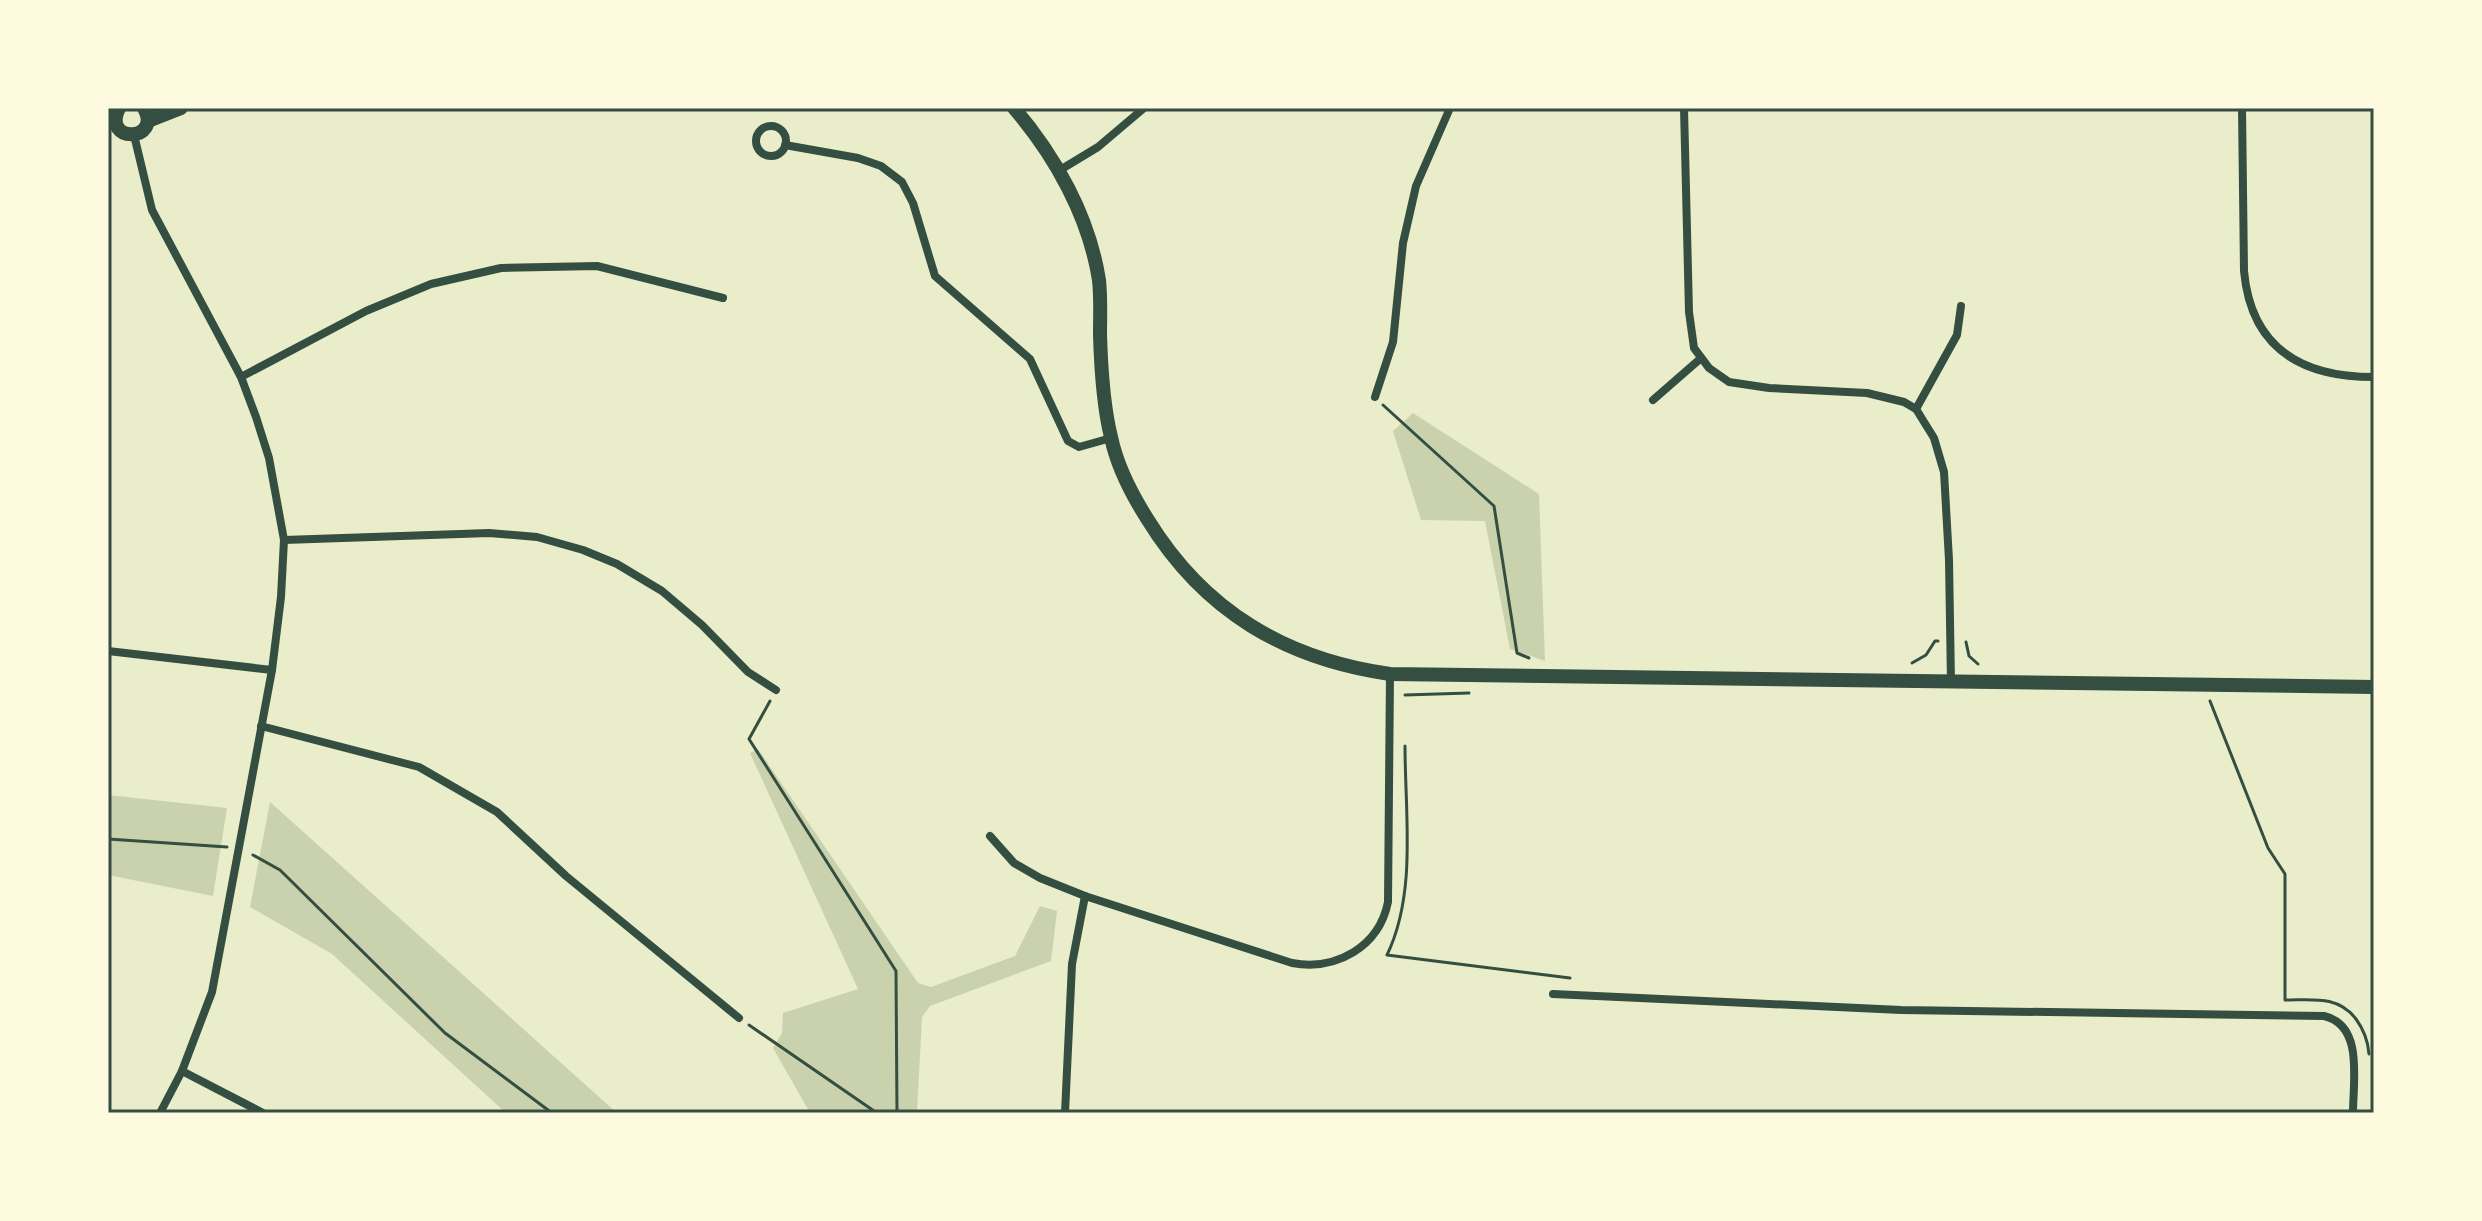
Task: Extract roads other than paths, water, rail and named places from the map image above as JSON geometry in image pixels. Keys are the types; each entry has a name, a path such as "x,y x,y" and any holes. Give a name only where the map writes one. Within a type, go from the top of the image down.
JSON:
{"street":[{"path":"113,115 122,132 134,135 141,132 146,115 181,108"},
{"path":"1014,108 1060,170 1091,244 1099,282 1101,362 1111,438 1138,504 1182,569 1246,624 1277,642 1355,669 1390,674 2374,687"},
{"path":"1060,170 1098,147 1144,108"},
{"path":"1375,397 1393,342 1403,243 1416,186 1450,108"},
{"path":"1684,108 1689,312 1691,335 1700,359 1717,375 1744,385 1867,393 1904,402 1916,409 1934,438 1944,472 1951,683"},
{"path":"2242,108 2244,271 2247,296 2258,323 2286,355 2312,370 2341,377 2374,377"},
{"path":"134,135 155,219 241,377 269,458 284,540 272,670 212,992 182,1071 160,1113"},
{"path":"785,145 858,158 881,166 902,182 913,203 935,276 1030,359 1068,441 1079,447 1111,438"},
{"path":"241,377 366,311 431,284 501,268 597,266 723,298"},
{"path":"1916,409 1957,335 1961,306"},
{"path":"1653,400 1700,359"},
{"path":"284,540 489,533 537,537 583,550 617,564 662,591 702,625 748,672 776,690"},
{"path":"108,651 272,670"},
{"path":"990,836 1002,851 1028,872 1085,896 1302,965 1328,963 1343,958 1365,945 1381,924 1388,902 1390,674"},
{"path":"261,726 419,767 497,812 566,876 739,1018"},
{"path":"1065,1113 1072,964 1085,896"},
{"path":"1553,994 1914,1010 2324,1016 2339,1022 2351,1041 2353,1113"},
{"path":"182,1071 263,1113"}]}
